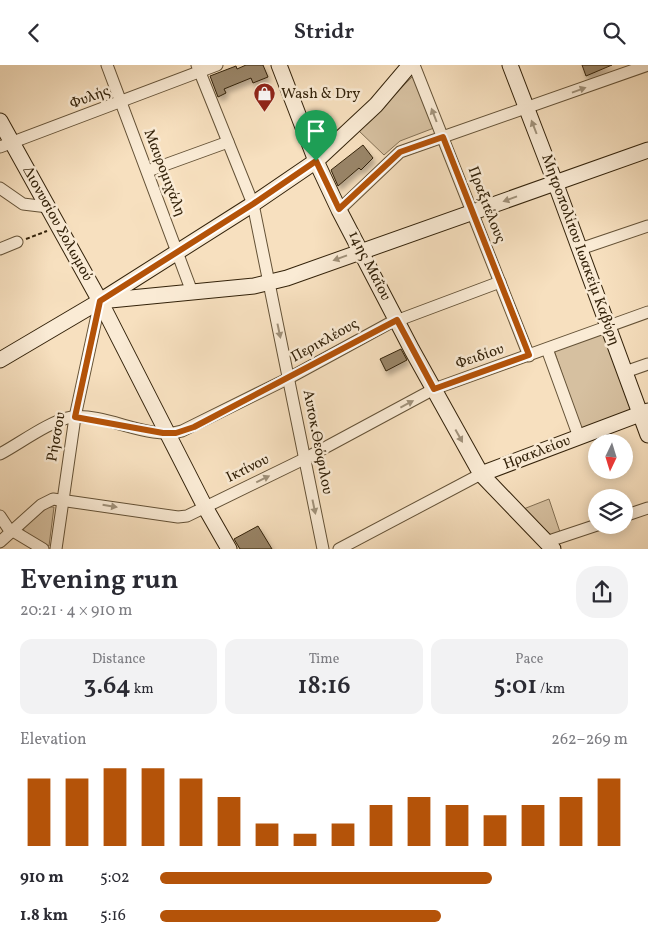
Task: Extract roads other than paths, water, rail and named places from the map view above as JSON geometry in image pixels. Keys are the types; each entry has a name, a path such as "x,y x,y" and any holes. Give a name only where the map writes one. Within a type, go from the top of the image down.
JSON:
{"street":[{"name":"Μαυρομιχάλη","path":"107,65 192,292"},
{"name":"Φυλής","path":"5,145 121,103 199,69 217,65"},
{"name":"14ης Μαΐου","path":"279,65 316,161 339,209 481,474 550,546"},
{"path":"0,360 178,252 316,161 376,105 410,65"},
{"name":"Πραξιτέλους","path":"414,65 529,355"},
{"name":"Μητροπολίτου Ιωακείμ Καβύρη","path":"510,65 556,182 625,372 644,412 648,435"},
{"path":"339,209 400,152 648,65"},
{"name":"Αυτοκ.Θεόφιλου","path":"199,69 253,204 323,549"},
{"name":"Διονυσίου Σολωμού","path":"0,121 5,145 48,207 100,301 205,507 229,549"},
{"path":"148,171 228,142"},
{"path":"100,301 268,283 648,150"},
{"path":"0,188 23,204 48,207"},
{"path":"580,249 648,226"},
{"path":"0,249 16,243"},
{"name":"Περικλέους","path":"169,434 194,427 397,320 500,281"},
{"name":"Ρήσσου","path":"56,549 75,417 100,301"},
{"name":"Φειδίου","path":"434,389 648,312"},
{"path":"547,349 579,437"},
{"path":"625,372 648,364"},
{"name":"Ικτίνου","path":"62,499 183,517 304,459 434,389"},
{"name":"Ηρακλείου","path":"481,474 644,412"},
{"path":"0,454 58,422 75,417 169,434"},
{"path":"339,549 481,474"},
{"path":"0,542 46,501 62,499"},
{"path":"633,513 648,507"},
{"path":"0,516 12,531 43,549"},
{"path":"550,546 588,529"}],"place":[{"name":"Wash & Dry","path":"265,113"}]}
